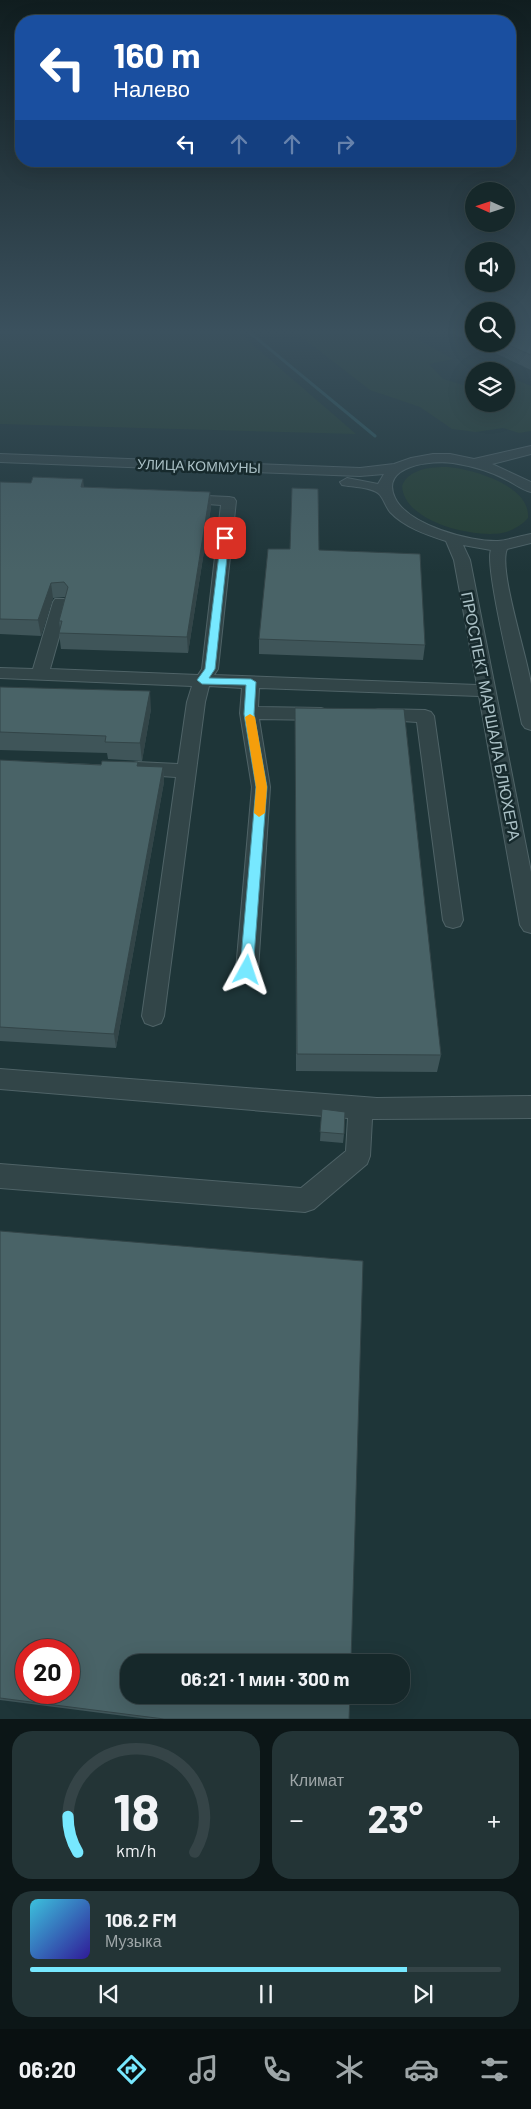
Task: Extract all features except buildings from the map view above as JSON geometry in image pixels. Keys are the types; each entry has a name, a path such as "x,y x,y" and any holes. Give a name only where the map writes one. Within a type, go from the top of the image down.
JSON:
{"street":[{"path":"0,449 54,452 84,462"},
{"path":"472,462 496,459 531,450"},
{"name":"УЛИЦА КОММУНЫ","path":"0,458 360,472 398,468 427,459 450,459 472,462"},
{"path":"518,480 514,474 516,469 531,459"},
{"path":"472,462 493,468 531,488"},
{"name":"УЛИЦА КОММУНЫ","path":"0,468 358,483 370,485 385,492"},
{"path":"398,468 387,478 385,492 389,500 406,516 429,530 473,544 501,545 531,538"},
{"path":"152,1016 196,702 202,680 210,669 229,501 170,499"},
{"name":"ПРОСПЕКТ МАРШАЛА БЛЮХЕРА","path":"452,538 462,560 531,925"},
{"path":"501,545 497,554 501,586 531,724"},
{"path":"40,674 61,602"},
{"path":"0,673 487,691"},
{"path":"247,970 261,787 249,714 251,682"},
{"path":"249,714 337,714"},
{"path":"357,715 425,716 453,920"},
{"path":"117,768 186,771"},
{"path":"0,1079 361,1108 531,1107"},
{"path":"0,1176 305,1200 358,1156 361,1108"}],"green space":[{"path":"0,412 331,412 356,434 0,424"},
{"path":"428,412 531,412 531,431 519,433 503,428 476,432 452,429"},
{"path":"444,467 481,474 509,487 526,506 528,518 519,526 509,531 489,534 458,530 427,518 414,509 406,499 402,486 409,476 414,473 425,469"}],"waterway":[{"path":"346,412 375,436"}],"slow traffic":[{"path":"250,717 261,787 259,813"}],"route":[{"path":"225,538 210,669 202,680 251,682 249,714 261,787 247,970"}]}
